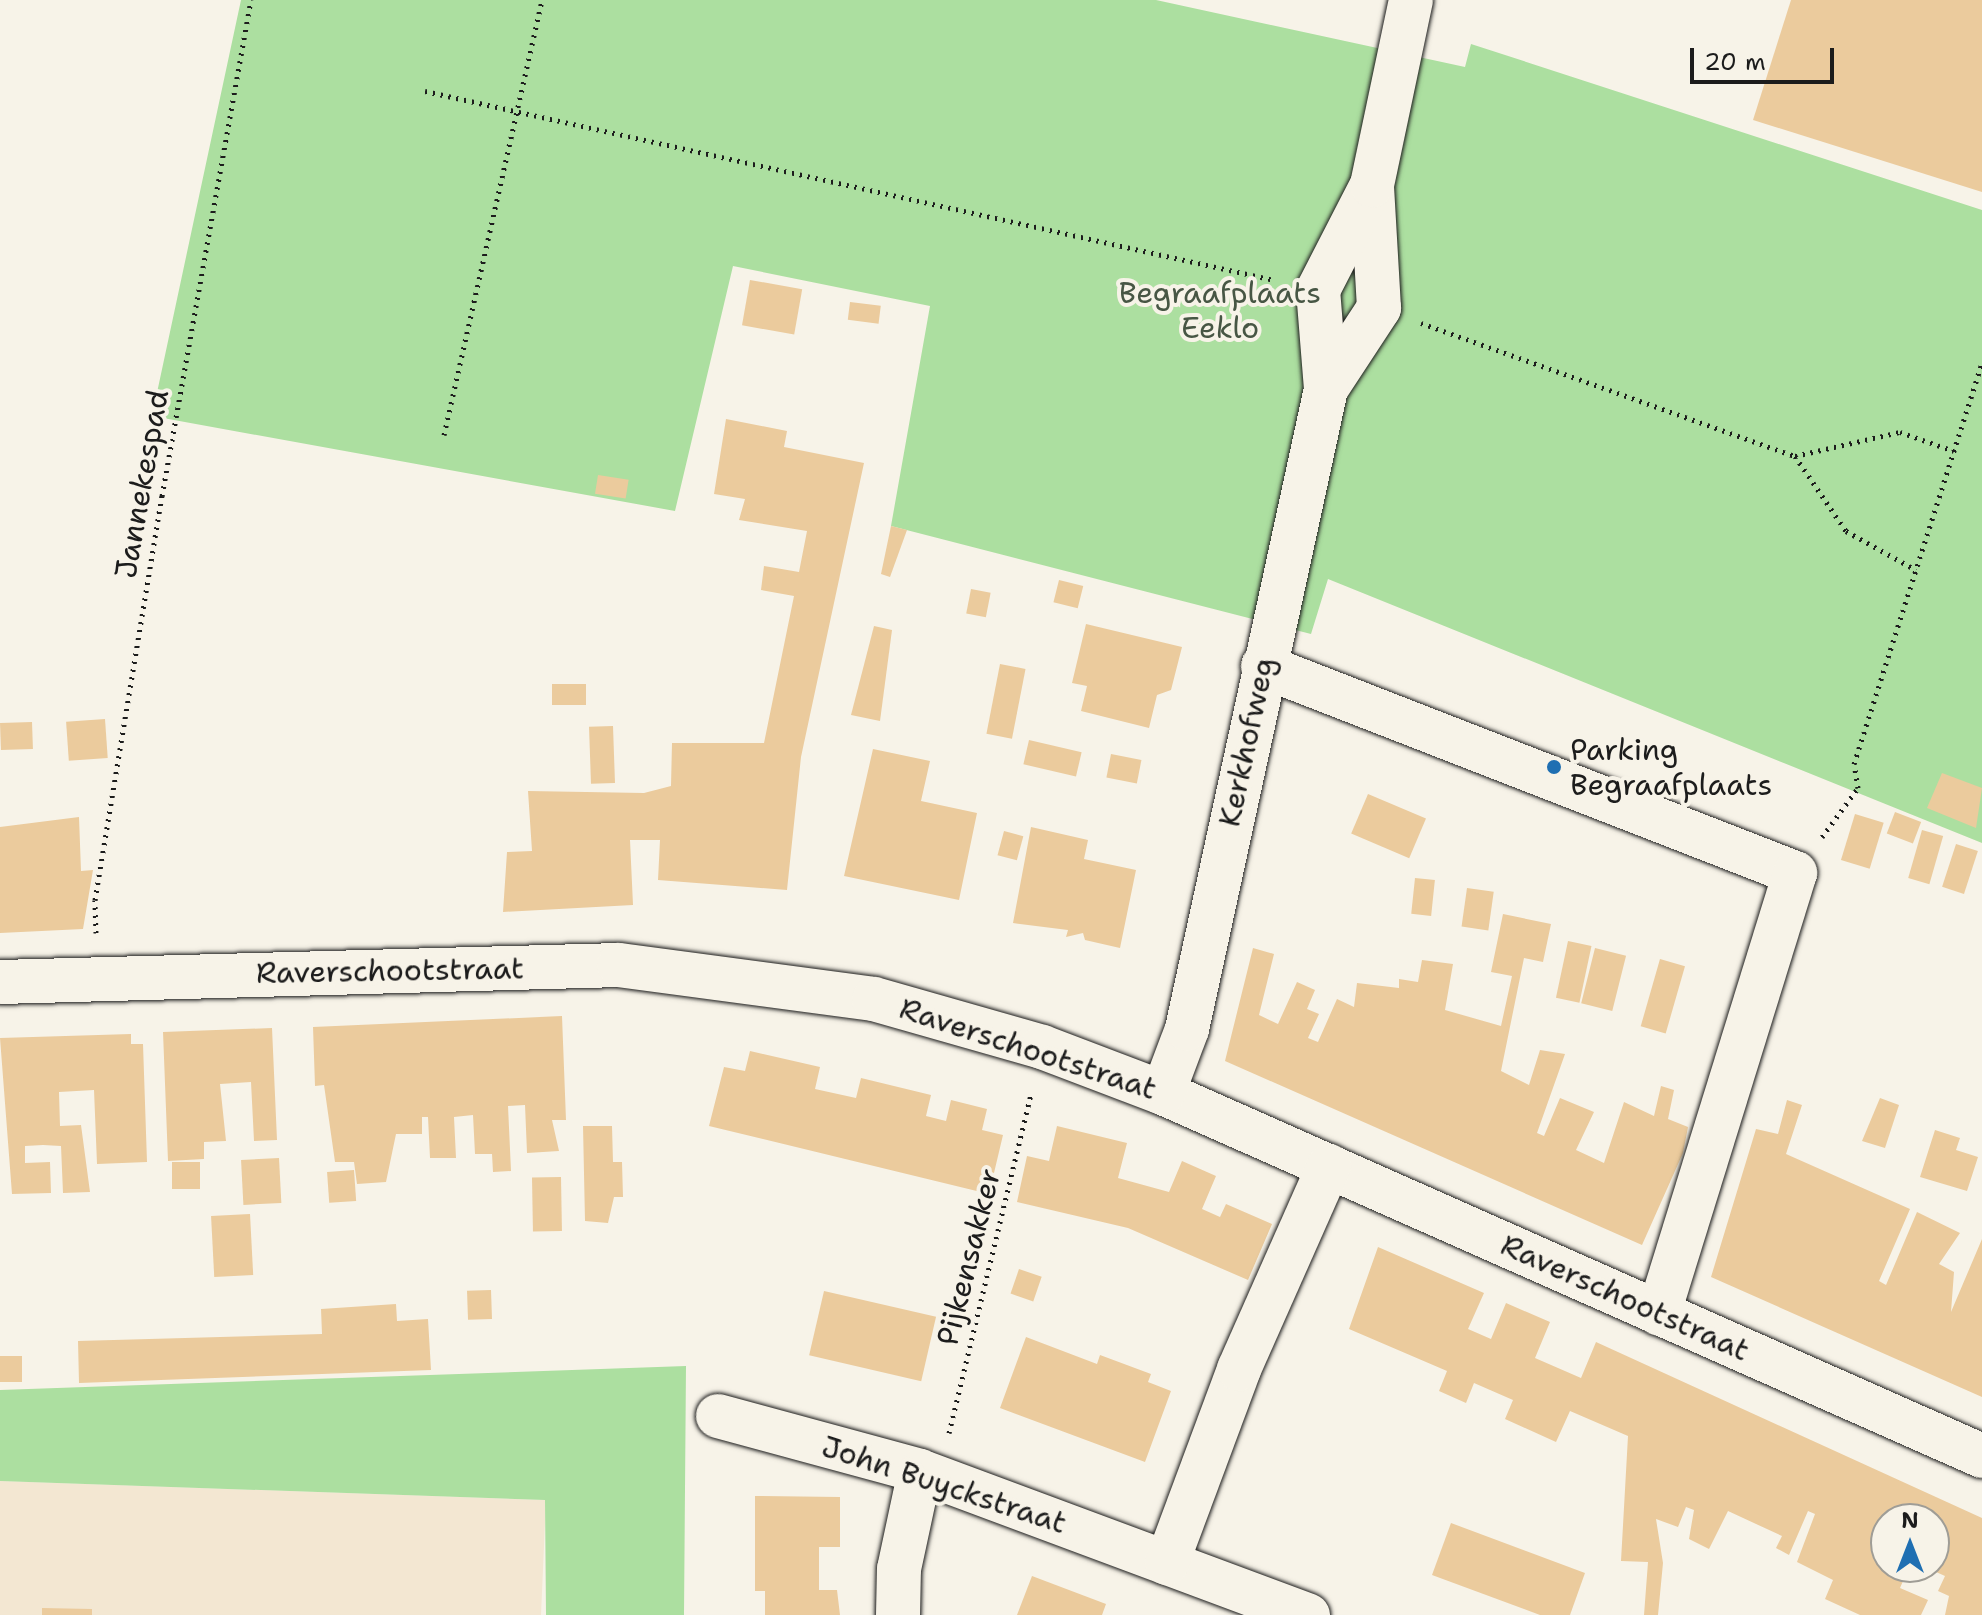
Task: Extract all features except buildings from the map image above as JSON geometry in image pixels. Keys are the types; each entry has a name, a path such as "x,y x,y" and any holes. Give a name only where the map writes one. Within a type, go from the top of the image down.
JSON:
{"street":[{"path":"1326,389 1379,308 1372,185 1411,0"},
{"path":"1326,389 1318,290 1372,185"},
{"name":"Kerkhofweg","path":"1163,1093 1187,1029 1263,666 1326,389"},
{"path":"1263,666 1795,873 1659,1313"},
{"name":"Raverschootstraat","path":"0,982 619,965 801,983 1042,1047 1163,1093 1982,1456"},
{"path":"1167,1563 1239,1369 1329,1166"},
{"name":"John Buyckstraat","path":"718,1416 928,1474 1308,1615"},
{"path":"898,1615 899,1569 928,1474"}],"path":[{"name":"Jannekespad","path":"98,978 95,900 251,0"},
{"path":"444,435 542,0"},
{"path":"425,91 1318,290"},
{"path":"1379,308 1795,456 1900,432 1954,451"},
{"path":"1795,873 1858,788 1854,764 1982,364"},
{"path":"1795,456 1846,531 1916,570"},
{"name":"Pijkensakker","path":"928,1474 1042,1047"}],"shaded area":[{"path":"0,1481 546,1500 541,1615 0,1615"}],"green space":[{"name":"Begraafplaats Eeklo","path":"241,0 1156,0 1465,67 1471,44 1982,210 1982,843 1328,579 1311,634 891,526 930,306 733,266 675,511 152,416"},
{"path":"686,1366 684,1615 546,1615 545,1500 0,1481 0,1390"}],"place":[{"name":"Parking Begraafplaats","path":"1554,767"}]}
